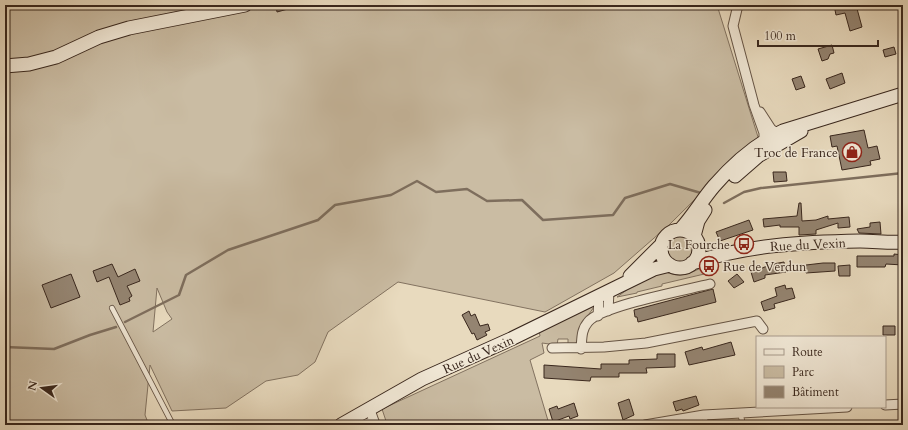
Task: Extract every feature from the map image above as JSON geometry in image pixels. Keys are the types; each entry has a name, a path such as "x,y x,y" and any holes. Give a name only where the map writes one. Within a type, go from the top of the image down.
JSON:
{"main road":[{"path":"5,66 29,64 56,57 99,37 128,28 245,5"},
{"path":"608,292 644,264 661,245 670,232 680,230 694,215 713,186 752,148 777,133 903,94"},
{"path":"608,292 654,269 670,265 684,267 692,263 698,252 696,241 698,221 712,201 737,173 762,154 820,120"},
{"path":"680,230 714,256"},
{"name":"Rue du Vexin","path":"692,263 714,256 766,246 863,241 903,242"},
{"path":"661,245 663,256 670,265"},
{"name":"Rue du Vexin","path":"342,425 373,419 422,379 511,339 608,292"}],"street":[{"path":"738,5 733,26 765,140 762,154"},
{"path":"754,105 771,129 777,133"},
{"path":"581,349 583,330 588,321 615,307 710,284"},
{"path":"608,292 608,311"},
{"path":"598,316 608,292"},
{"path":"552,348 581,349 646,343 757,321 763,329"},
{"path":"886,405 903,404"},
{"path":"645,425 704,415 826,408"},
{"path":"363,425 373,419"}],"lane":[{"path":"112,308 169,414 173,425"},
{"path":"740,412 744,425"},
{"path":"704,415 706,425"}],"green space":[{"path":"5,5 717,5 758,137 669,225 614,273 545,312 398,282 328,332 315,362 298,375 266,381 226,408 172,411 150,365 145,415 149,425 5,425","holes":["157,288 167,312 172,319 153,332"]},
{"path":"679,235 689,239 693,249 689,259 679,263 669,259 665,249 669,239"},
{"path":"710,265 716,266 717,271 662,284 662,286 617,297 651,275 663,272 676,275 685,274"},
{"path":"596,304 587,317 576,343 568,346 568,339 558,339 557,345 542,343 544,353 530,360 549,424 386,421 382,409 540,336 539,330"}],"building":[{"path":"276,5 295,5 295,7 277,12"},
{"path":"834,5 856,5 862,27 850,31 845,13 836,15"},
{"path":"832,45 834,53 830,54 828,59 822,61 818,49"},
{"path":"894,47 896,54 885,57 883,50"},
{"path":"842,73 845,83 830,89 826,79"},
{"path":"801,76 805,87 796,90 792,79"},
{"path":"864,130 868,148 877,146 880,159 870,161 871,165 842,170 837,146 832,147 830,136"},
{"path":"773,172 786,172 787,181 774,182"},
{"path":"799,203 801,203 802,221 816,220 828,216 828,219 849,217 850,227 838,228 838,223 816,230 816,234 799,235 799,227 780,227 780,225 764,227 763,219 797,216"},
{"path":"749,220 753,230 720,241 716,232"},
{"path":"880,222 881,234 859,233 857,229 870,227 870,223"},
{"path":"894,254 903,255 903,265 886,264 885,267 857,267 857,256 894,256"},
{"path":"784,262 786,272 765,275 765,278 754,282 751,272 773,264"},
{"path":"835,263 835,271 806,273 806,265"},
{"path":"112,264 118,277 135,269 140,281 127,286 132,296 129,298 130,301 120,305 109,277 97,282 93,271"},
{"path":"850,265 850,276 839,276 838,266"},
{"path":"71,274 80,297 51,308 42,285"},
{"path":"737,274 744,282 734,288 728,281"},
{"path":"785,285 786,289 792,288 795,298 774,304 775,308 764,311 761,302 777,296 775,288"},
{"path":"713,289 716,302 638,322 637,317 635,317 634,310"},
{"path":"469,311 471,316 475,314 480,326 488,324 490,330 485,332 487,335 477,340 474,333 472,334 462,315"},
{"path":"883,326 895,326 895,335 883,335"},
{"path":"731,342 735,355 689,365 685,352 702,347 703,350"},
{"path":"657,354 675,354 675,367 646,368 647,373 619,373 619,377 591,377 590,381 544,378 544,365 601,369 601,364 629,364 629,360 657,359"},
{"path":"696,396 699,405 683,411 682,409 676,411 673,402"},
{"path":"629,399 634,415 623,420 618,403"},
{"path":"574,403 578,416 570,419 569,416 553,422 549,409 557,406 558,409"}],"waterway":[{"path":"724,203 744,192 761,188 903,173"},
{"path":"125,322 179,295 186,275 228,250 318,220 335,205 391,195 417,181 436,192 467,189 487,201 522,200 543,220 613,215 625,198 670,184 701,193"},
{"path":"5,347 54,349 116,327"}],"place":[{"name":"Troc de France","path":"852,152"},
{"name":"La Fourche","path":"744,244"},
{"name":"Rue de Verdun","path":"709,266"}]}
